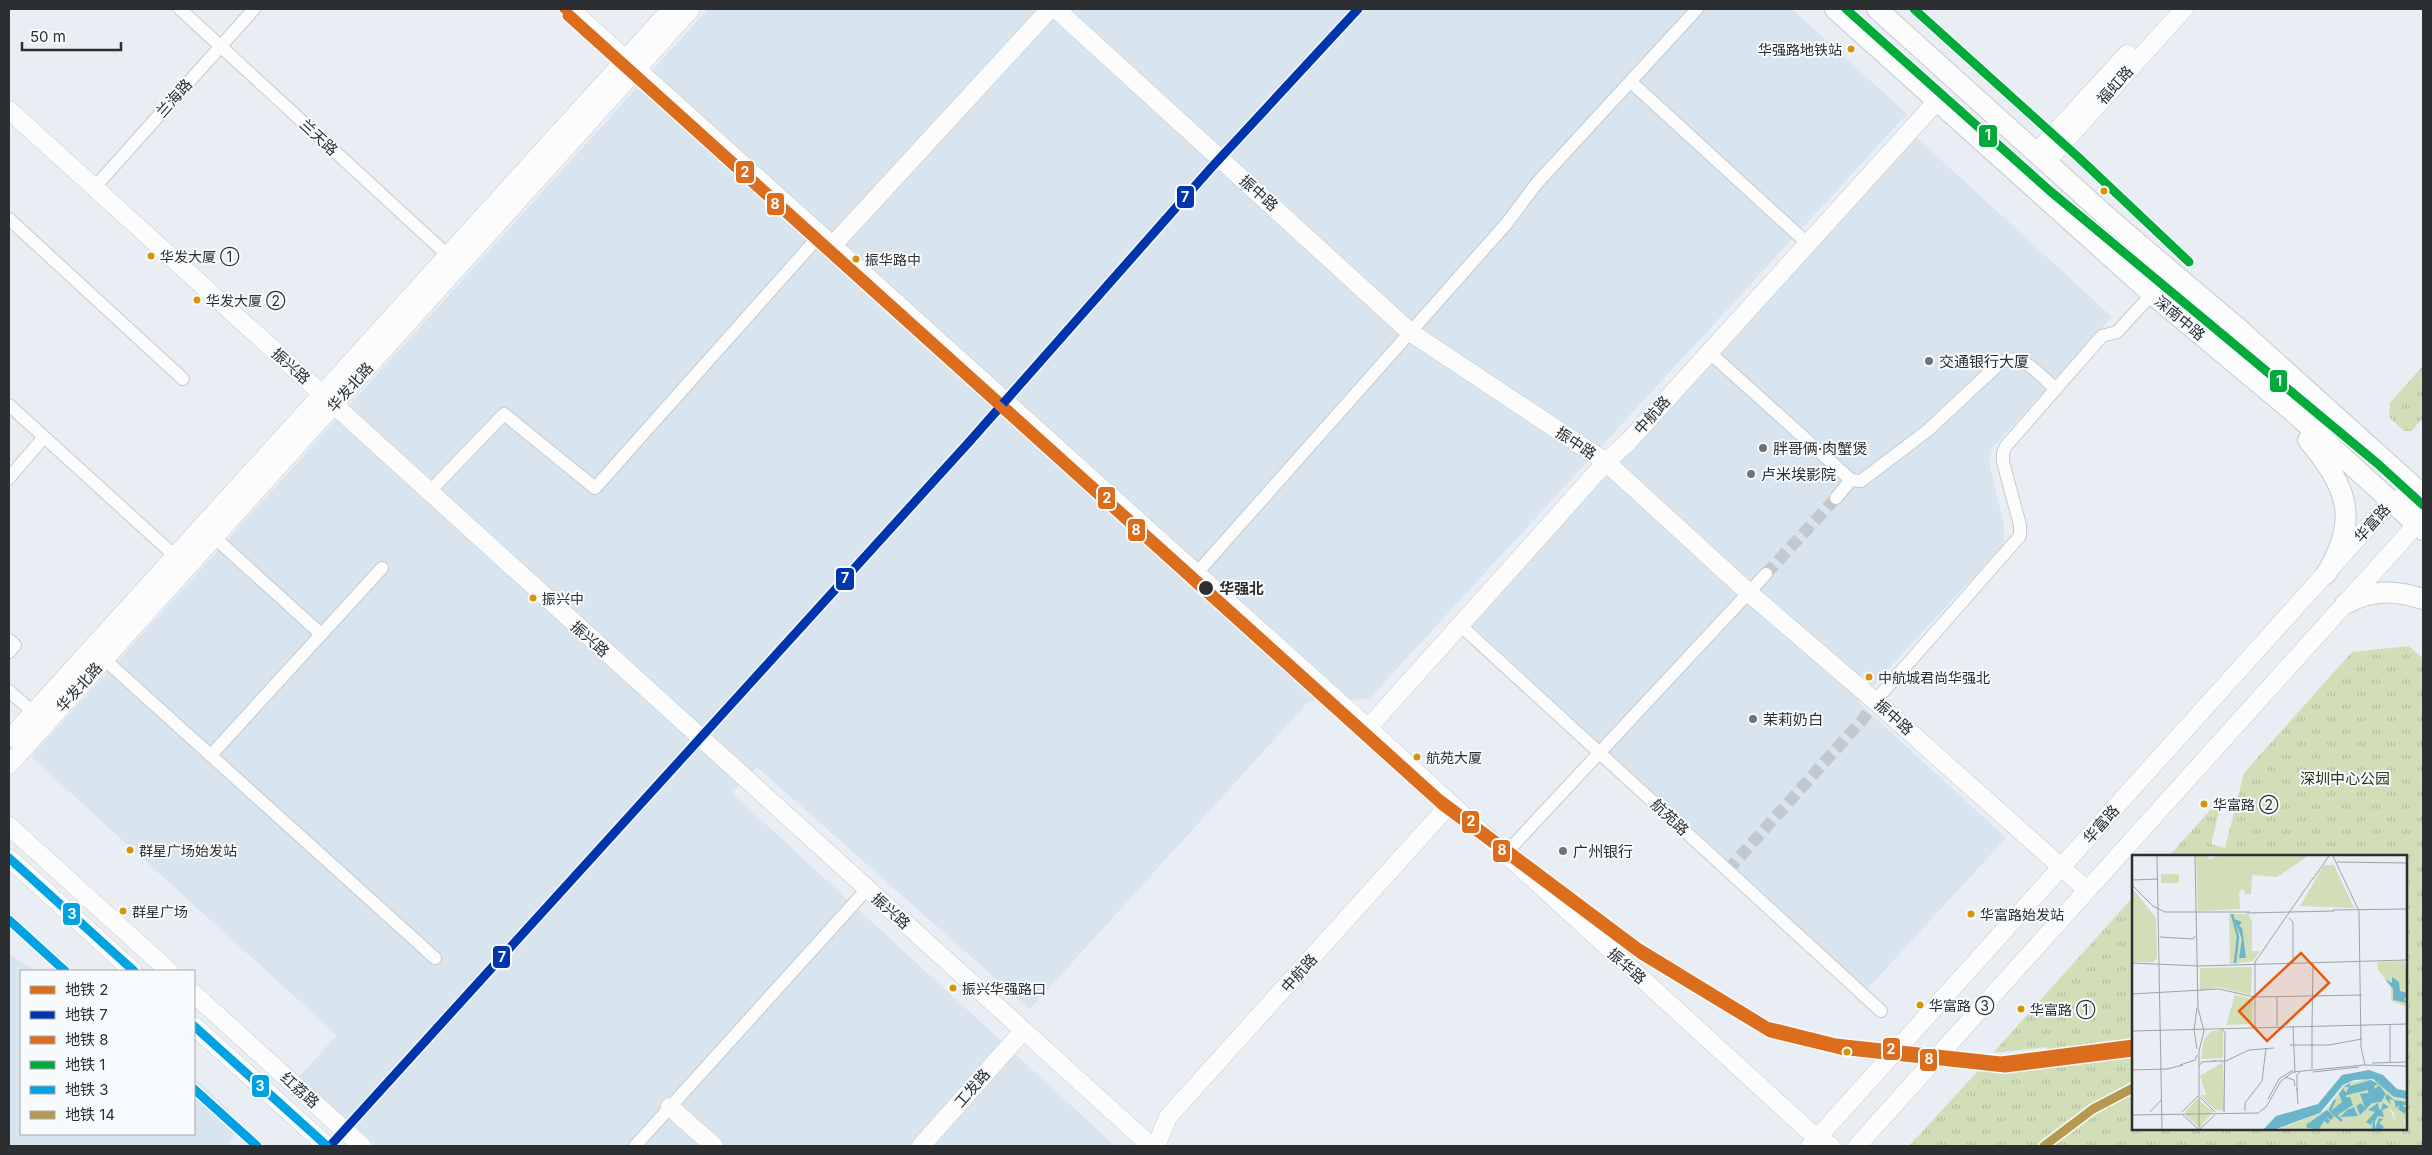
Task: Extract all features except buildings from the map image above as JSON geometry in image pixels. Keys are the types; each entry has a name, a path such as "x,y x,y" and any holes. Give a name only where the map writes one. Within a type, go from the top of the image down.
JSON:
{"main road":[{"name":"振华路","path":"570,9 1368,728 1789,1113 1820,1144"},
{"name":"华发北路","path":"631,65 671,9"},
{"name":"华发北路","path":"9,765 214,537 328,400 453,261 631,65 691,9"},
{"path":"826,240 1050,9"},
{"name":"振中路","path":"1056,9 1410,332 1606,462 1748,592 1875,701 2087,890"},
{"name":"深南中路","path":"1835,9 2152,294 2291,410 2421,529"},
{"name":"深南中路","path":"1876,9 2042,156 2114,224 2239,329 2423,493"},
{"name":"福虹路","path":"2042,156 2167,9"},
{"name":"福虹路","path":"2042,156 2184,9"},
{"name":"中航路","path":"1368,728 1459,624 1606,462 1629,441 1936,101"},
{"name":"振兴路","path":"9,110 1151,1146"},
{"name":"华发北路","path":"9,739 175,556 328,400"},
{"path":"2291,410 2304,435 2329,466 2341,487 2344,498 2344,532 2336,558 2326,574"},
{"path":"1857,1146 2345,604 2421,529 2423,493"},
{"name":"华富路","path":"1820,1144 2062,867 2391,502 2423,493"},
{"path":"2345,604 2356,598 2380,592 2410,594 2423,599"},
{"name":"中航路","path":"1156,1146 1168,1117 1450,804"},
{"path":"9,826 168,970"},
{"path":"9,858 132,970"},
{"name":"红荔路","path":"195,995 346,1140 362,1146"},
{"name":"红荔路","path":"195,1027 327,1146"},
{"name":"工发路","path":"921,1146 1023,1031"},
{"path":"670,1106 714,1146"},
{"path":"327,1146 346,1140"}],"street":[{"name":"兰天路","path":"180,9 453,261"},
{"name":"兰海路","path":"94,188 254,9"},
{"path":"1196,574 1507,223 1537,183 1697,9"},
{"path":"1631,82 1808,242"},
{"path":"9,219 183,379"},
{"path":"428,492 504,414 595,488 826,240"},
{"path":"1875,701 2020,536 2020,525 2003,462 2003,453 2006,446 2102,336 2117,332 2152,294"},
{"path":"1709,352 1851,480 1861,481 1917,440 2001,362 2011,358 2021,360 2056,389"},
{"path":"9,405 175,556"},
{"path":"9,478 44,437"},
{"path":"1836,498 1851,480"},
{"path":"214,537 321,634"},
{"path":"211,755 382,568"},
{"path":"1505,854 1766,574"},
{"name":"航苑路","path":"1459,624 1881,1011"},
{"path":"9,640 15,646 9,652"},
{"path":"104,659 435,958"},
{"path":"9,691 33,712"},
{"path":"635,1146 867,889"}],"shaded area":[{"path":"708,9 1792,9 1907,114 1369,699 1309,701 1030,1009 757,767 732,793 1115,1146 376,1146 299,1077 337,1035 31,757"},
{"path":"1916,137 2112,317 1993,447 1989,462 2004,526 2003,545 1858,702 2006,838 1867,989 1469,623"},
{"path":"9,954 33,970 20,970 20,1135 195,1135 195,1078 228,1110 234,1121 234,1133 229,1146 9,1146"}],"green space":[{"path":"2423,366 2423,418 2411,431 2404,431 2389,417 2390,403"},
{"name":"深圳中心公园","path":"2409,646 2423,659 2423,1146 1909,1146 1978,1071 2048,1065 2047,1047 1993,1053 2132,898 2132,1130 2407,1130 2407,855 2170,855 2223,796 2211,844 2225,848 2244,773 2352,652"}],"tunnel":[{"path":"1766,574 1836,498"},
{"path":"1728,870 1863,719 1875,701"}],"metro line":[{"name":"2","path":"564,9 1439,798 1638,947 1767,1026 1836,1043 2001,1061 2132,1044"},
{"name":"7","path":"330,1146 970,441 1211,168 1358,9"},
{"name":"1","path":"1846,9 2050,191 2378,464 2423,505"},
{"name":"1","path":"1914,9 2078,157 2189,262"},
{"name":"8","path":"567,16 1442,806 1641,955 1770,1033 1840,1050 2005,1068 2132,1052"},
{"name":"3","path":"9,858 133,970"},
{"name":"3","path":"9,920 64,970"},
{"name":"3","path":"195,1027 327,1146"},
{"name":"14","path":"2044,1146 2093,1109 2132,1089"},
{"name":"3","path":"195,1090 257,1146"}],"place":[{"name":"华强路地铁站","path":"1851,49"},
{"name":"华发大厦 ①","path":"151,256"},
{"name":"振华路中","path":"856,259"},
{"name":"华发大厦 ②","path":"197,300"},
{"name":"交通银行大厦","path":"1929,361"},
{"name":"胖哥俩·肉蟹煲","path":"1763,448"},
{"name":"卢米埃影院","path":"1751,474"},
{"name":"华强北","path":"1206,588"},
{"name":"振兴中","path":"533,598"},
{"name":"中航城君尚华强北","path":"1869,677"},
{"name":"茉莉奶白","path":"1753,719"},
{"name":"航苑大厦","path":"1417,757"},
{"name":"华富路 ②","path":"2204,804"},
{"name":"群星广场始发站","path":"130,850"},
{"name":"广州银行","path":"1563,851"},
{"name":"群星广场","path":"123,911"},
{"name":"华富路始发站","path":"1971,914"},
{"name":"振兴华强路口","path":"953,988"},
{"name":"华富路 ③","path":"1920,1005"},
{"name":"华富路 ①","path":"2021,1009"}]}
